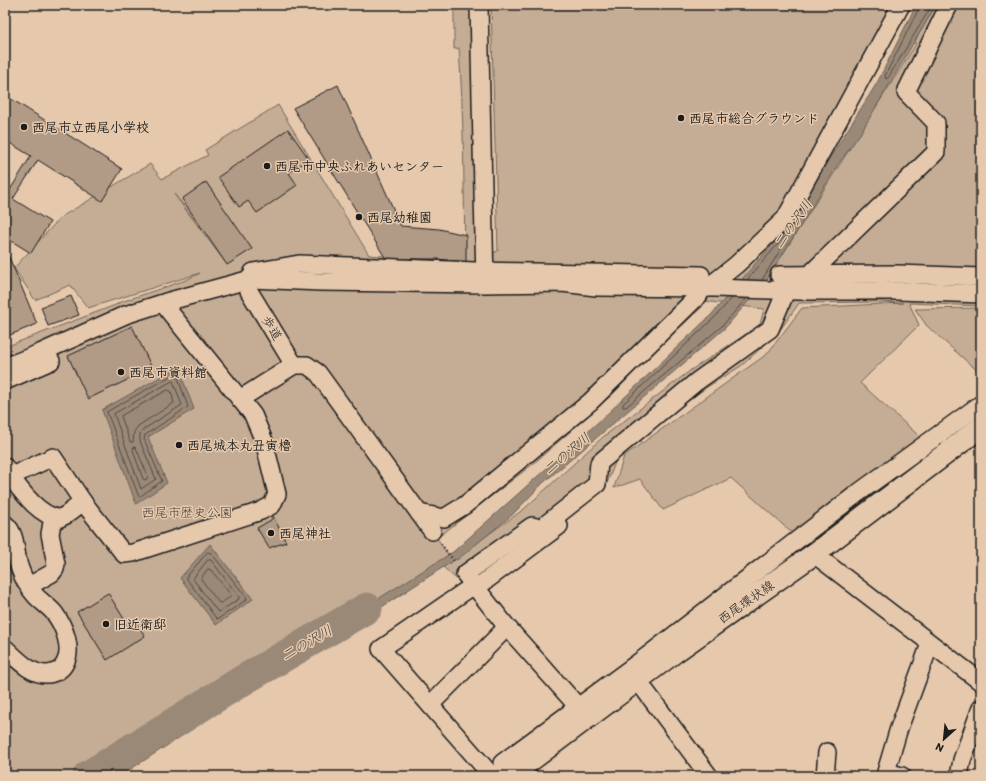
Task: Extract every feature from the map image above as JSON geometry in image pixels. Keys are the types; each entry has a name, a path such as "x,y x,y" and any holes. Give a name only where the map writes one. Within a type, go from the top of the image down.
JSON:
{"main road":[{"name":"西尾環状線","path":"501,772 583,713 638,680 675,652 814,554 981,427"}],"street":[{"path":"468,5 482,275"},
{"path":"479,5 482,275"},
{"path":"419,513 444,518 465,505 590,402 705,286 736,265 785,219 901,5"},
{"path":"809,275 936,152 936,123 906,92 949,5"},
{"path":"5,358 171,288 299,264 705,286 795,294 981,300"},
{"path":"779,275 898,274 981,277"},
{"path":"5,367 125,315 166,302 251,279 321,282 482,275"},
{"path":"5,381 147,316 249,291 367,290 672,295"},
{"name":"歩道","path":"249,291 294,365"},
{"path":"795,294 898,291 981,294"},
{"path":"472,582 532,526 541,528 597,484 600,463 696,382 770,329 795,294"},
{"path":"83,502 66,515 58,518 53,517 34,504 7,474 53,458 83,502 124,554 133,553 261,511 272,505 277,494 264,441 253,415 168,310"},
{"path":"240,398 294,365 307,365 318,373 432,531"},
{"path":"472,582 507,627 583,713 647,656 858,493 981,404"},
{"path":"501,772 430,705 381,649 472,582 609,488"},
{"path":"29,586 52,573 55,569 56,564 50,534 53,517"},
{"path":"5,523 12,531 20,569 29,586 35,596 55,614 64,630 68,648 67,660 61,669 50,674 40,674 22,664 5,648"},
{"path":"814,554 981,682"},
{"path":"430,705 507,627"},
{"path":"902,776 886,772 899,728 930,644"},
{"path":"638,680 710,776"},
{"path":"959,776 962,760 981,708"},
{"path":"825,776 827,752"}],"path":[{"path":"432,531 452,559 472,582"}],"green space":[{"name":"西尾市歴史公園","path":"454,5 474,5 481,257 498,251 491,5 902,5 765,247 750,258 778,262 916,44 914,43 936,5 981,5 981,306 909,303 919,325 860,383 918,435 925,451 803,543 731,478 663,510 640,479 614,488 624,456 767,354 802,308 903,303 799,303 778,333 741,366 707,387 619,453 605,488 539,531 463,585 443,567 524,509 603,437 691,370 760,325 764,309 704,301 702,307 653,352 614,393 533,464 437,538 451,559 113,776 5,776 5,347 118,303 186,280 200,273 88,308 70,285 35,300 14,268 61,217 150,164 162,179 208,155 205,150 278,105 369,255 465,262 464,155 461,75 459,48 454,49","holes":["174,194 227,260 225,262"]},
{"path":"981,308 981,374 927,326 915,309"}],"water":[{"name":"二の沢川","path":"916,5 936,5 860,134 839,163 766,281 725,328 543,483 513,514 457,560 456,559 120,776 95,776 453,552 605,416 711,315 783,232 877,83"},
{"path":"178,367 194,409 148,437 167,483 136,504 102,410"},
{"path":"210,544 253,599 216,625 180,578"}],"building":[{"path":"338,85 401,226 439,229 466,235 466,262 437,259 386,259 293,108"},
{"path":"5,95 122,169 102,201 38,160 13,199 50,222 31,253 5,237 5,186 10,190 31,156 5,140"},
{"name":"西尾市中央ふれあいセンター","path":"288,129 309,159 289,173 297,185 257,213 248,201 239,207 218,177"},
{"path":"206,182 252,249 227,265 182,199"},
{"path":"9,257 37,324 5,337 5,259"},
{"path":"71,296 79,315 48,326 41,307"},
{"path":"132,326 152,368 88,399 68,356"},
{"name":"西尾神社","path":"273,516 286,542 269,548 257,528 271,520"},
{"name":"旧近衛邸","path":"108,593 129,627 136,622 145,636 107,660 77,612"}],"waterway":[{"name":"二の沢川","path":"88,776 245,679 367,608"}],"place":[{"name":"西尾市総合グラウンド","path":"681,118"},
{"name":"西尾市立西尾小学校","path":"24,127"},
{"name":"西尾市中央ふれあいセンター","path":"267,166"},
{"name":"西尾幼稚園","path":"359,217"},
{"name":"西尾市資料館","path":"121,372"},
{"name":"西尾城本丸丑寅櫓","path":"179,445"},
{"name":"西尾神社","path":"271,533"},
{"name":"旧近衛邸","path":"106,624"}]}
